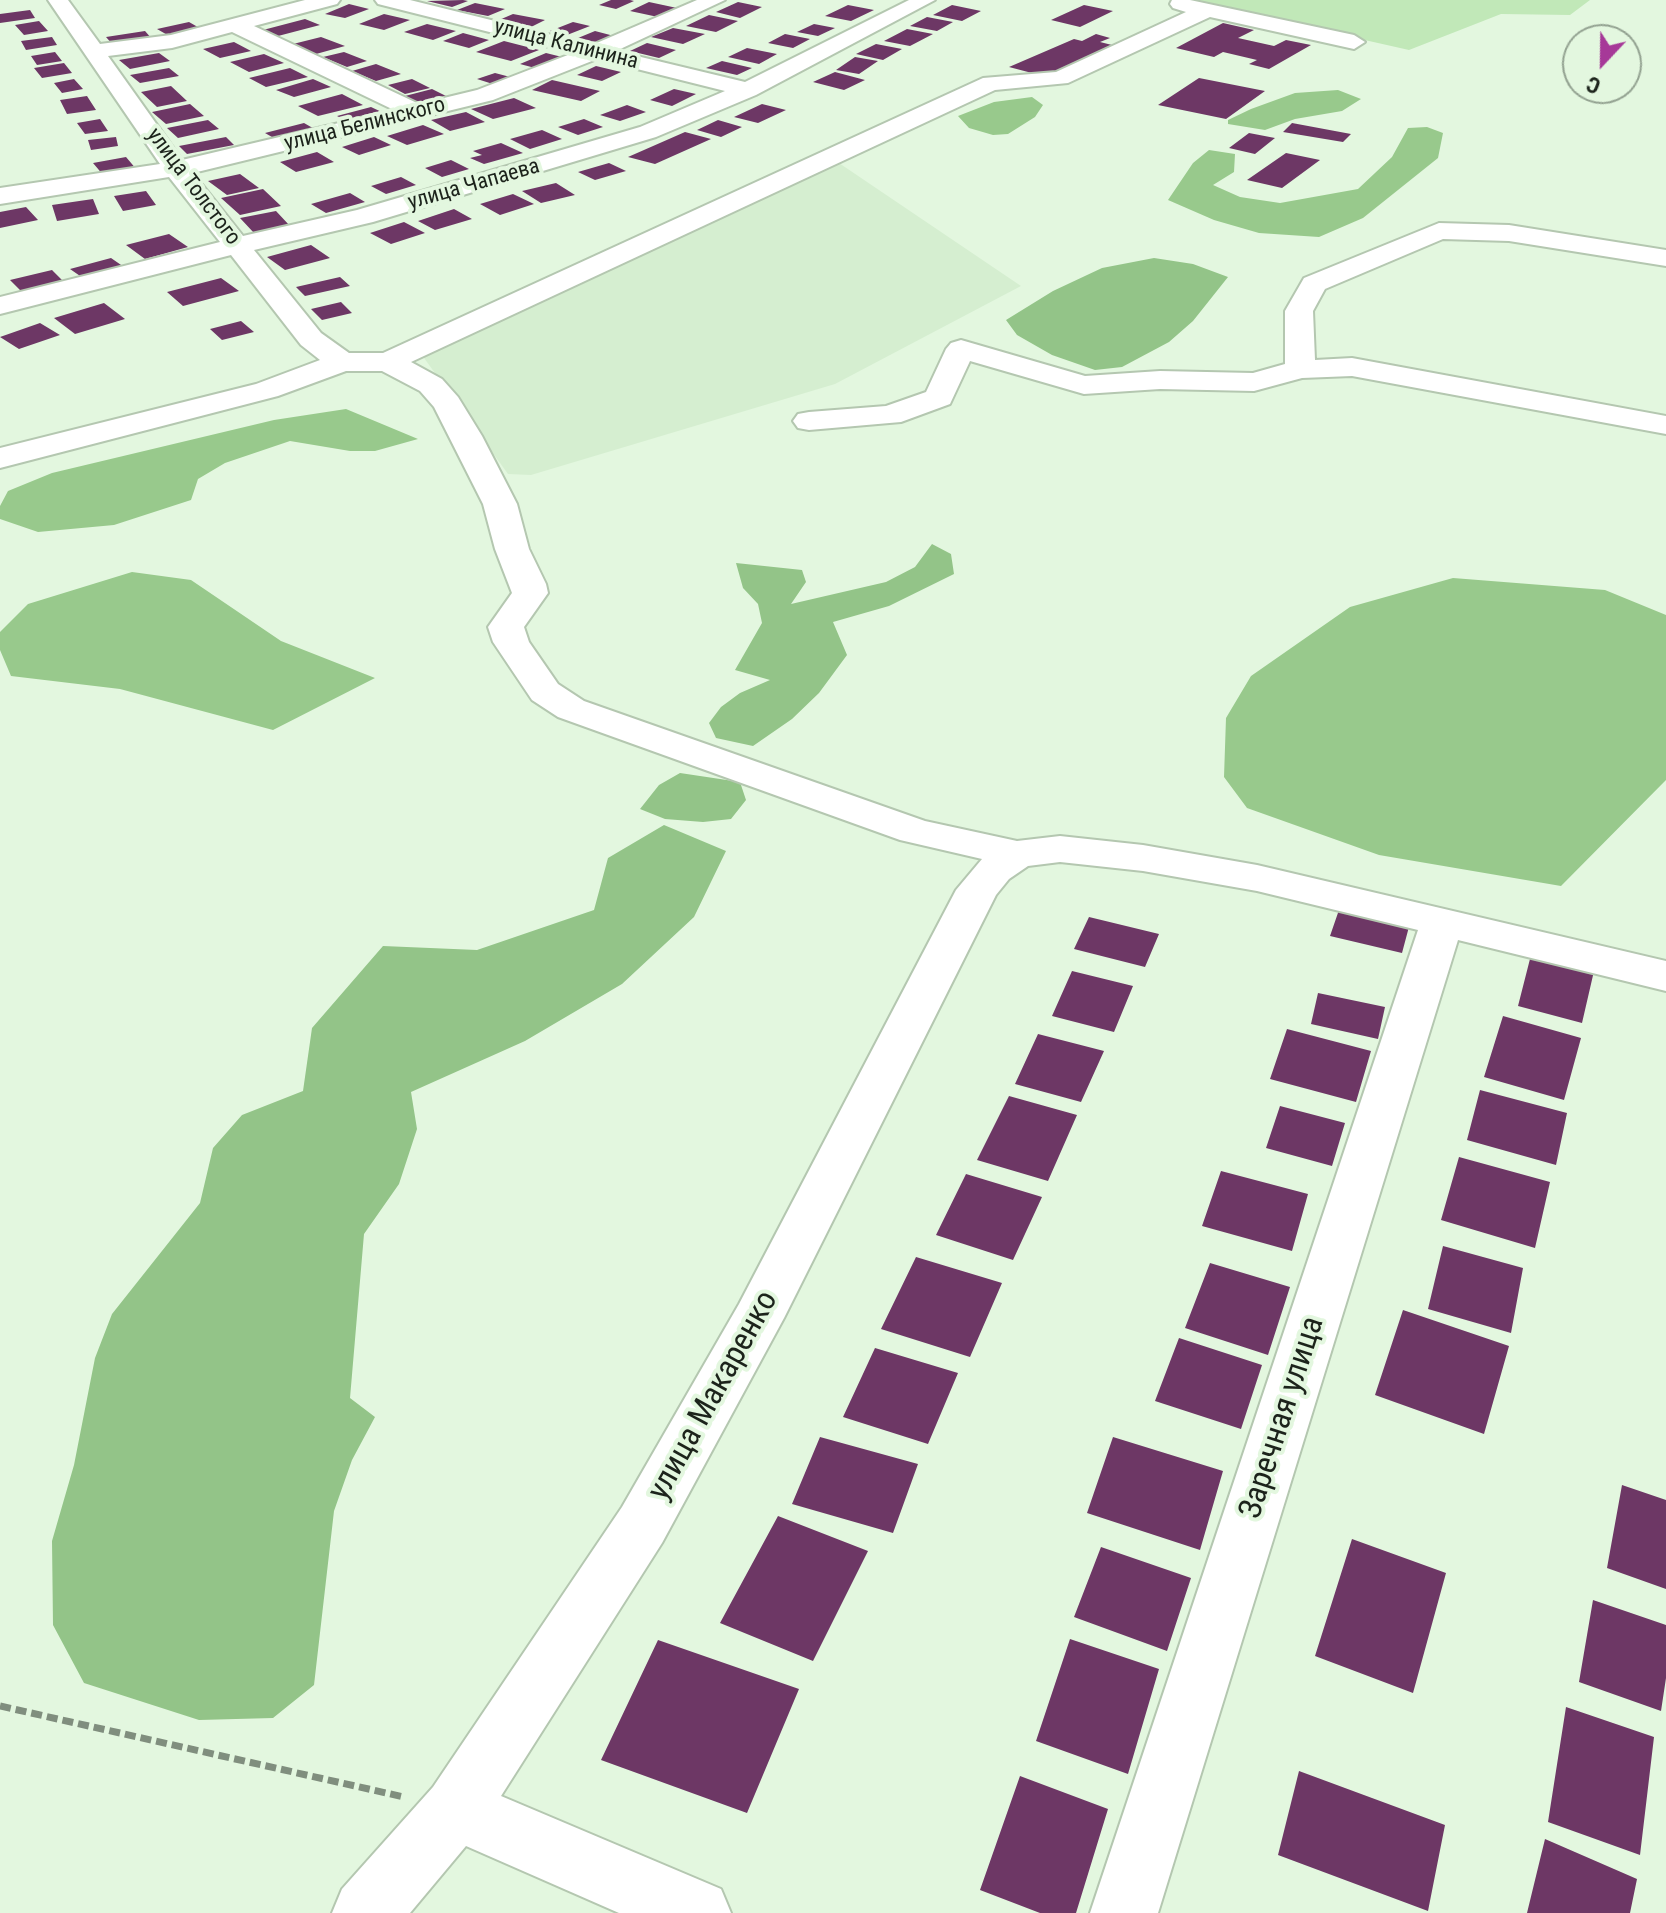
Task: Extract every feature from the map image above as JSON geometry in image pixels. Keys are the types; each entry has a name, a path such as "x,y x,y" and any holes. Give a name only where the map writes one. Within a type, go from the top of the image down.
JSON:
{"street":[{"name":"улица Толстого","path":"58,0 176,169 311,339 342,362"},
{"path":"95,51 172,41 330,0"},
{"name":"улица Калинина","path":"385,0 748,90"},
{"name":"улица Чапаева","path":"0,306 79,283 239,248 565,159 648,132 748,90 925,0"},
{"path":"1163,0 1354,42"},
{"name":"улица Белинского","path":"0,196 176,169 517,85 701,2"},
{"path":"0,458 181,409 267,390 342,362 388,362 991,83 1060,78 1207,10"},
{"path":"237,26 416,112"},
{"path":"1300,369 1299,311 1314,284 1439,231 1509,233 1666,258"},
{"path":"809,421 890,415 939,398 961,349 1084,385 1160,380 1254,382 1300,369 1352,367 1666,425"},
{"path":"388,362 431,385 447,403 500,504 512,549 529,584 530,593 506,627 511,642 545,692 571,709 914,831 1017,854 1060,849 1143,858 1257,878 1666,976"},
{"name":"улица Макаренко","path":"366,1913 456,1809 642,1525 758,1318 977,890 994,870 1017,854"},
{"name":"Заречная улица","path":"1124,1913 1442,922"},
{"path":"456,1809 697,1913"}],"path":[{"path":"0,1706 456,1809"}],"shaded area":[{"path":"1187,0 1590,0 1570,15 1501,14 1409,50"},
{"path":"1338,90 1361,99 1342,111 1295,119 1265,130 1228,124 1228,120 1251,109 1295,93"},
{"path":"1032,97 1043,105 1035,117 1008,134 993,135 969,128 958,116 994,102"},
{"path":"1427,127 1443,133 1438,158 1363,218 1319,237 1259,233 1214,220 1168,200 1193,163 1209,150 1235,154 1234,172 1213,185 1240,197 1280,203 1358,189 1392,157 1408,128"},
{"path":"836,161 1021,286 835,384 531,475 508,474 419,351"},
{"path":"1154,258 1193,264 1228,277 1193,321 1169,342 1122,367 1095,370 1052,355 1017,335 1006,320 1053,291 1102,268"},
{"path":"346,409 418,439 375,451 350,451 290,441 225,463 198,479 191,500 114,525 38,532 0,519 0,506 8,491 52,473 274,420"},
{"path":"932,544 951,554 954,574 889,606 833,622 847,655 819,693 792,719 753,746 716,738 709,723 721,707 740,693 770,680 735,670 762,623 758,604 743,588 736,563 802,570 806,582 791,604 886,582 915,567"},
{"path":"132,572 191,580 281,641 375,678 273,730 120,689 11,676 0,650 0,632 28,604"},
{"path":"1453,578 1605,590 1666,615 1666,780 1561,886 1379,855 1247,808 1224,777 1226,718 1251,676 1350,607"},
{"path":"680,773 740,782 746,800 731,819 703,822 665,819 640,809 659,785"},
{"path":"664,825 726,851 694,917 622,984 525,1041 411,1092 417,1129 399,1184 364,1234 350,1398 375,1417 352,1460 334,1511 314,1685 273,1718 199,1720 84,1683 53,1625 52,1541 74,1465 95,1358 112,1314 200,1203 213,1148 242,1115 303,1091 312,1028 383,946 477,950 594,910 608,858"}],"building":[{"path":"611,0 634,1 616,9 599,5"},
{"path":"427,1 468,1 452,7"},
{"path":"649,2 677,8 658,17 630,11"},
{"path":"738,2 762,7 740,18 716,12"},
{"path":"475,3 505,9 488,16 457,10"},
{"path":"349,4 369,9 345,18 325,14"},
{"path":"848,5 874,10 851,21 825,16"},
{"path":"952,5 981,11 962,21 933,15"},
{"path":"1084,5 1113,11 1080,27 1051,20"},
{"path":"30,10 35,18 0,23 0,14"},
{"path":"384,14 410,20 384,30 359,24"},
{"path":"513,14 545,20 531,27 499,20"},
{"path":"709,15 738,21 716,32 686,26"},
{"path":"927,17 953,22 937,31 910,26"},
{"path":"305,19 320,25 278,36 263,30"},
{"path":"39,21 48,31 24,35 15,25"},
{"path":"189,22 203,30 171,37 157,29"},
{"path":"573,22 590,26 567,35 550,31"},
{"path":"1223,23 1254,30 1238,38 1274,46 1286,40 1311,45 1269,69 1249,64 1257,60 1223,52 1214,57 1176,48"},
{"path":"427,24 456,31 433,40 404,32"},
{"path":"814,24 835,28 818,36 797,32"},
{"path":"673,28 705,34 683,44 651,37"},
{"path":"907,29 933,34 910,46 884,41"},
{"path":"145,31 152,39 113,45 106,37"},
{"path":"595,31 614,36 597,43 578,38"},
{"path":"463,33 489,40 469,48 443,41"},
{"path":"785,34 810,39 793,48 768,43"},
{"path":"1096,34 1110,38 1100,42 1120,47 1051,78 1009,67 1074,39 1082,41"},
{"path":"52,37 57,45 26,50 21,41"},
{"path":"321,37 345,46 316,54 293,44"},
{"path":"504,41 539,50 511,61 476,52"},
{"path":"234,42 251,51 220,58 203,49"},
{"path":"647,43 676,50 659,58 630,51"},
{"path":"876,44 902,49 883,60 856,54"},
{"path":"747,48 777,54 759,64 728,57"},
{"path":"55,52 62,61 37,65 31,56"},
{"path":"344,52 367,61 347,67 323,57"},
{"path":"159,53 170,61 130,69 119,60"},
{"path":"546,53 562,57 535,68 520,64"},
{"path":"264,54 284,63 249,72 230,62"},
{"path":"855,57 878,61 859,74 836,70"},
{"path":"722,61 752,68 737,75 706,68"},
{"path":"64,63 72,73 42,78 34,68"},
{"path":"376,64 401,74 376,81 352,71"},
{"path":"596,66 621,72 602,81 577,75"},
{"path":"169,68 179,76 140,83 130,75"},
{"path":"290,68 308,77 266,87 249,78"},
{"path":"835,72 865,80 844,90 813,82"},
{"path":"495,73 514,78 496,85 477,79"},
{"path":"1199,78 1265,91 1226,119 1158,105"},
{"path":"74,79 83,89 62,93 54,83"},
{"path":"313,79 331,87 294,97 276,90"},
{"path":"412,79 430,88 405,94 388,85"},
{"path":"552,80 600,91 581,101 532,90"},
{"path":"171,86 187,101 157,107 141,92"},
{"path":"432,89 448,97 421,104 405,96"},
{"path":"674,89 696,94 672,106 650,100"},
{"path":"342,94 363,105 318,116 298,106"},
{"path":"87,96 96,110 67,114 60,100"},
{"path":"514,98 536,108 493,119 471,109"},
{"path":"190,104 204,116 166,124 152,112"},
{"path":"762,104 786,110 758,123 734,117"},
{"path":"627,105 646,112 620,121 600,115"},
{"path":"371,107 388,115 353,124 337,116"},
{"path":"466,112 485,122 450,131 431,120"},
{"path":"100,119 108,131 85,134 77,123"},
{"path":"584,119 603,127 578,135 558,127"},
{"path":"208,120 219,129 178,138 167,128"},
{"path":"718,120 742,127 721,137 697,130"},
{"path":"304,123 318,131 279,141 265,133"},
{"path":"1292,123 1351,134 1343,142 1283,132"},
{"path":"423,125 444,134 407,145 387,136"},
{"path":"542,130 562,139 530,149 510,139"},
{"path":"685,132 711,139 655,164 628,157"},
{"path":"1249,133 1275,138 1255,154 1229,148"},
{"path":"116,137 118,146 91,150 88,140"},
{"path":"226,137 234,145 187,154 179,146"},
{"path":"374,137 391,145 359,155 342,147"},
{"path":"501,143 523,153 484,164 470,158 482,155 473,151"},
{"path":"317,152 334,162 296,172 280,162"},
{"path":"1286,153 1320,160 1282,188 1247,180"},
{"path":"126,157 137,170 104,176 93,163"},
{"path":"451,160 469,169 442,177 425,168"},
{"path":"609,163 626,171 595,180 578,172"},
{"path":"240,174 259,188 227,195 208,181"},
{"path":"401,177 416,185 386,194 371,186"},
{"path":"556,183 575,195 541,203 522,191"},
{"path":"263,189 281,206 240,215 221,198"},
{"path":"146,191 156,205 123,211 114,196"},
{"path":"350,193 365,202 326,213 311,204"},
{"path":"513,194 534,204 500,215 480,204"},
{"path":"93,199 99,214 57,221 52,205"},
{"path":"26,207 38,220 0,228 0,212"},
{"path":"454,209 472,219 435,230 418,221"},
{"path":"276,211 290,226 254,233 240,218"},
{"path":"404,222 425,233 391,244 370,233"},
{"path":"169,234 188,247 145,259 126,245"},
{"path":"311,245 330,258 285,270 267,257"},
{"path":"111,258 124,267 83,278 70,269"},
{"path":"52,270 65,283 23,293 10,280"},
{"path":"340,277 350,286 305,296 296,287"},
{"path":"221,278 239,291 183,306 167,292"},
{"path":"341,302 352,313 322,320 311,309"},
{"path":"104,303 125,319 75,334 54,318"},
{"path":"241,321 254,332 222,340 210,329"},
{"path":"40,323 60,335 19,349 0,337"},
{"path":"1340,907 1410,923 1402,953 1330,936"},
{"path":"1089,917 1159,934 1145,967 1074,949"},
{"path":"1531,955 1594,971 1582,1023 1518,1006"},
{"path":"1072,971 1133,986 1114,1032 1052,1016"},
{"path":"1318,993 1385,1007 1378,1039 1311,1024"},
{"path":"1503,1016 1581,1038 1564,1100 1484,1077"},
{"path":"1287,1029 1371,1051 1356,1102 1270,1079"},
{"path":"1038,1034 1104,1051 1081,1102 1015,1084"},
{"path":"1480,1090 1567,1113 1556,1165 1467,1140"},
{"path":"1009,1096 1077,1115 1048,1181 977,1160"},
{"path":"1280,1106 1345,1123 1332,1166 1266,1148"},
{"path":"1459,1157 1550,1182 1535,1248 1441,1220"},
{"path":"1221,1171 1308,1194 1292,1251 1202,1226"},
{"path":"966,1174 1042,1197 1013,1260 936,1235"},
{"path":"1443,1246 1523,1268 1511,1333 1428,1309"},
{"path":"916,1257 1002,1283 970,1357 881,1329"},
{"path":"1210,1263 1290,1287 1268,1355 1185,1328"},
{"path":"1403,1310 1509,1346 1484,1434 1375,1395"},
{"path":"1179,1338 1262,1365 1241,1429 1155,1401"},
{"path":"875,1348 958,1373 928,1444 843,1417"},
{"path":"820,1437 918,1464 893,1533 792,1504"},
{"path":"1113,1437 1223,1471 1200,1550 1087,1513"},
{"path":"1622,1485 1666,1500 1666,1589 1607,1568"},
{"path":"778,1516 868,1551 813,1661 720,1623"},
{"path":"1352,1539 1446,1573 1413,1693 1315,1656"},
{"path":"1101,1547 1191,1578 1167,1651 1074,1617"},
{"path":"1593,1600 1666,1625 1666,1678 1661,1711 1579,1682"},
{"path":"1070,1639 1159,1669 1128,1774 1036,1741"},
{"path":"658,1640 799,1689 747,1813 601,1760"},
{"path":"1566,1707 1654,1737 1640,1855 1548,1822"},
{"path":"1299,1771 1445,1825 1428,1911 1278,1855"},
{"path":"1020,1776 1108,1809 1076,1913 1040,1913 980,1890"},
{"path":"1545,1839 1637,1879 1630,1913 1527,1913"}]}
